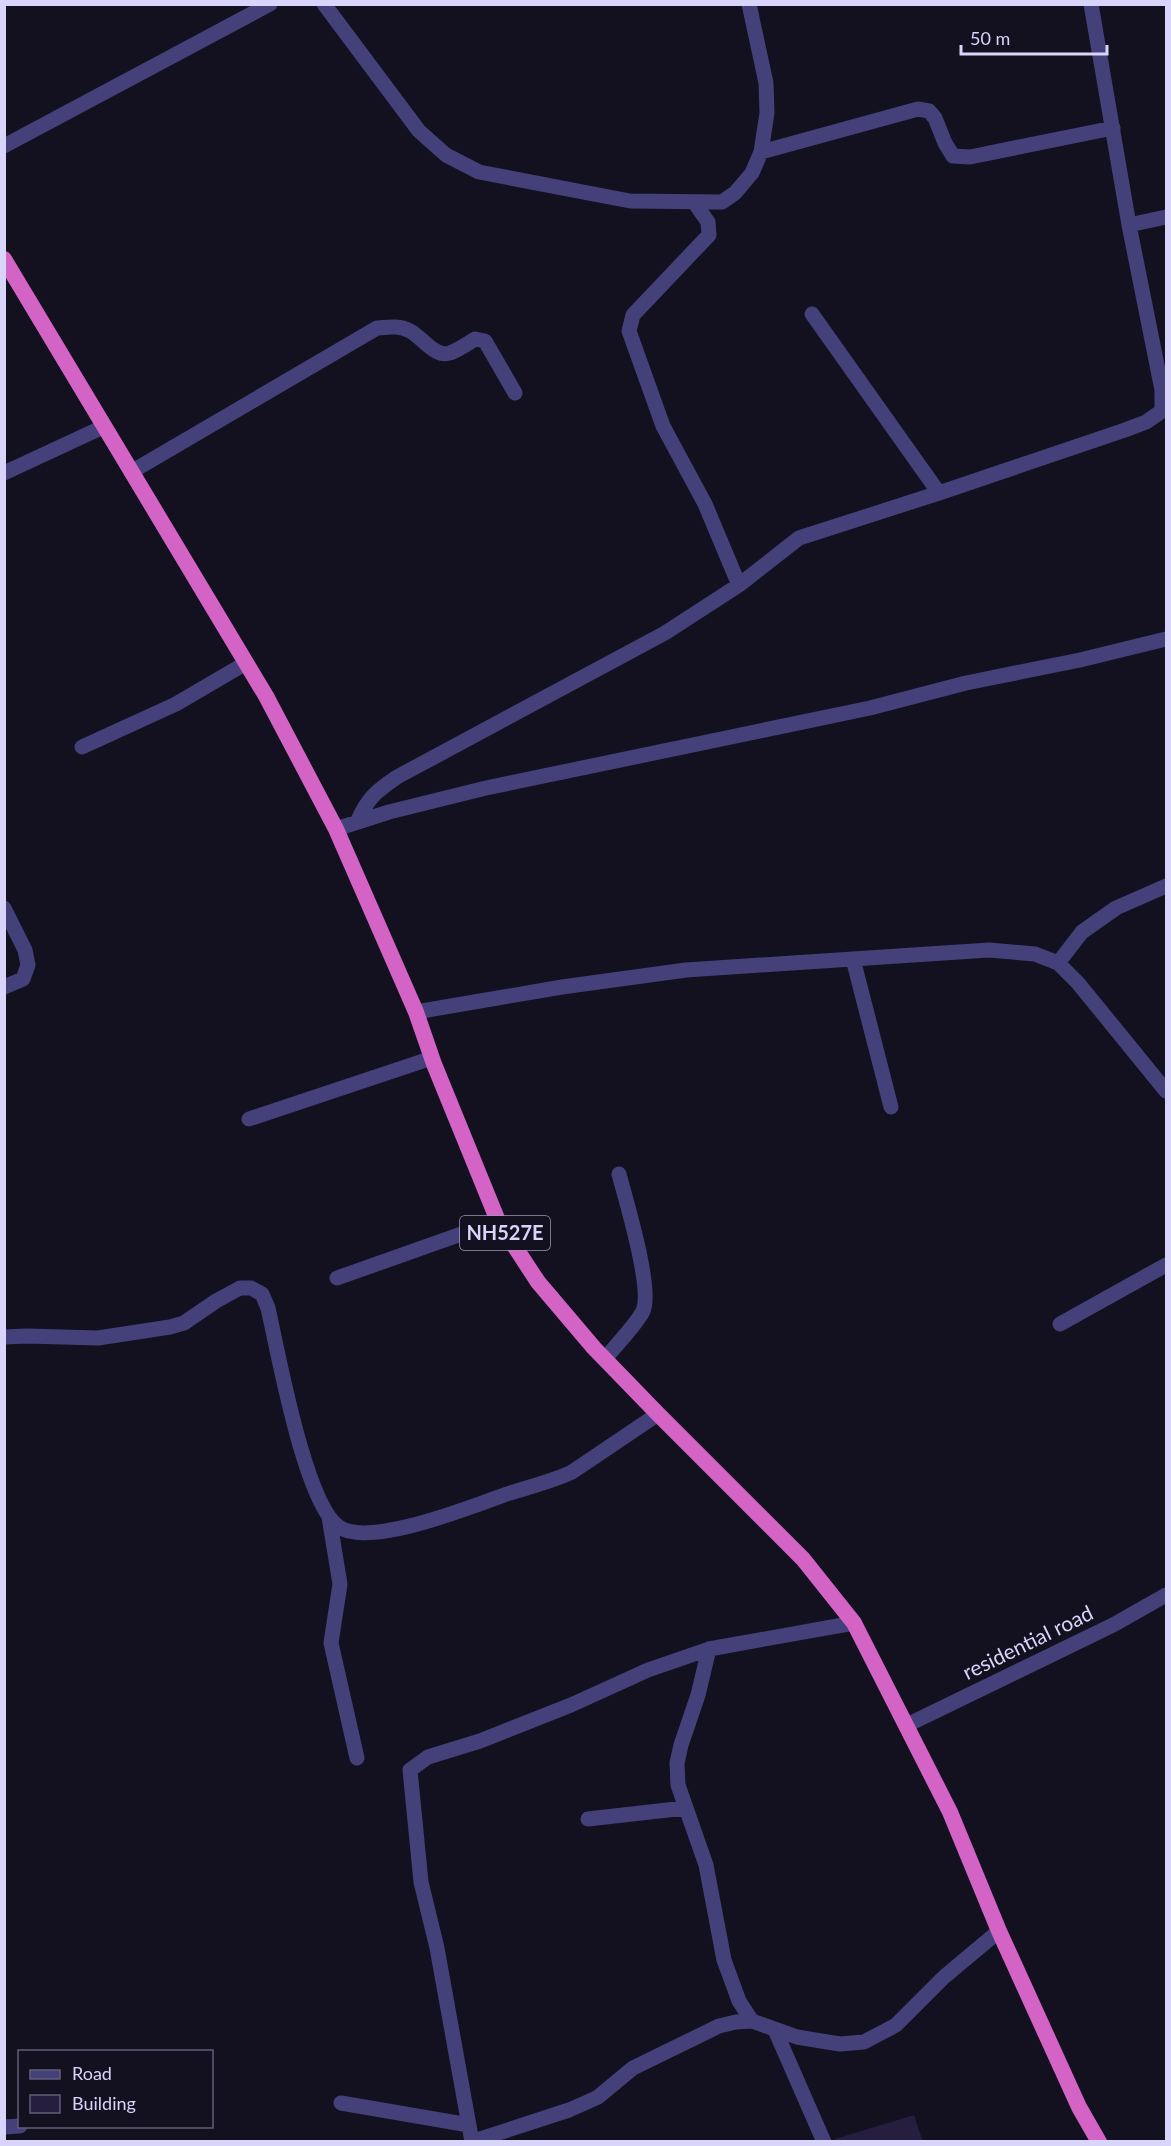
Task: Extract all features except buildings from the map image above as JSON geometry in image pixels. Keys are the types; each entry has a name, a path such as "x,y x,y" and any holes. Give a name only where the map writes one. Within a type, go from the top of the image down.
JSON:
{"highway":[{"name":"NH527E","path":"4,259 266,696 336,829 416,1012 432,1058 498,1221 538,1282 605,1359 803,1559 854,1623 950,1812 999,1931 1079,2107 1099,2142"}],"street":[{"path":"4,146 270,4"},
{"path":"324,4 419,131 446,155 479,172 630,201 694,202 722,202 735,193 752,173 761,152 767,113 766,83 749,4"},
{"path":"357,822 364,807 376,792 397,777 665,633 739,585 799,538 1136,426 1164,411 1091,4"},
{"path":"761,152 918,109 929,111 935,118 945,143 954,156 970,157 1113,129"},
{"path":"694,202 708,222 709,235 633,315 628,331 663,426 705,504 739,585"},
{"path":"1129,225 1167,217"},
{"path":"812,314 939,493"},
{"path":"131,472 377,328 394,326 408,330 436,352 442,354 449,353 475,339 485,341 515,393"},
{"path":"4,473 103,427"},
{"path":"336,829 389,812 486,788 870,708 966,683 1080,660 1167,639"},
{"path":"82,747 176,704 246,663"},
{"path":"1058,963 1082,932 1116,908 1167,886"},
{"path":"4,908 25,950 28,965 23,979 4,987"},
{"path":"416,1012 562,987 686,970 989,950 1035,954 1058,963 1078,983 1167,1091"},
{"path":"853,959 891,1107"},
{"path":"249,1119 432,1058"},
{"path":"605,1359 643,1311 646,1298 644,1279 619,1174"},
{"path":"337,1278 498,1221"},
{"path":"1060,1324 1167,1264"},
{"path":"4,1337 98,1338 170,1327 184,1323 240,1288 251,1287 262,1294 268,1308 291,1414 318,1500 329,1517 341,1529 365,1534 462,1512 572,1472 658,1414"},
{"path":"329,1517 340,1584 332,1643 333,1659 357,1758"},
{"name":"residential road","path":"907,1725 1167,1595"},
{"path":"854,1623 709,1648 648,1670 571,1705 480,1741 428,1757 410,1770 422,1882 437,1948 471,2142 569,2110 598,2097 633,2068 719,2026 752,2021 797,2037 840,2044 864,2042 896,2025 944,1977 999,1931"},
{"path":"709,1648 698,1695 681,1745 677,1763 678,1785 706,1865 724,1960 739,2001 752,2021"},
{"path":"588,1820 685,1808"},
{"path":"775,2030 824,2142"},
{"path":"341,2103 469,2125"}]}
